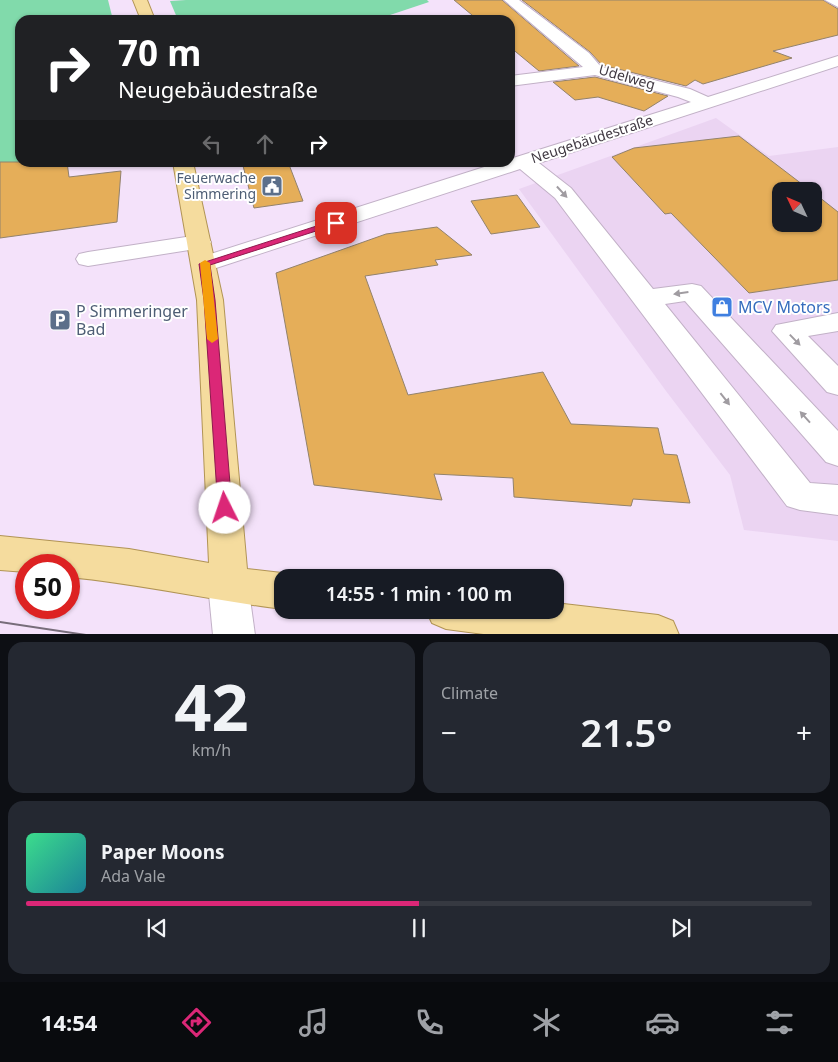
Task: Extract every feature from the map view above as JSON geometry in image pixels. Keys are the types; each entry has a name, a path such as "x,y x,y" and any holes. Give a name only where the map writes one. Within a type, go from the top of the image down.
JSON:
{"main road":[{"path":"140,0 146,15"},
{"path":"184,167 202,253 211,318 228,584"},
{"path":"0,552 129,566 228,584 274,590"},
{"path":"526,619 658,634"}],"street":[{"name":"Udelweg","path":"511,0 583,56 594,70 684,93 705,102"},
{"path":"832,0 838,2"},
{"name":"Neugebäudestraße","path":"515,165 705,102 838,61"},
{"path":"515,80 594,70"},
{"path":"524,162 563,193 800,496 838,500"},
{"name":"Neugebäudestraße","path":"88,259 202,253 506,167"},
{"path":"646,298 692,292 838,453"},
{"path":"838,322 786,331 838,384"},
{"path":"228,584 234,634"}],"shaded area":[{"name":"MCV Motors","path":"716,118 769,156 838,147 838,541 744,530 730,475 666,391 519,189"}],"green space":[{"path":"0,0 108,0 112,15 15,15 15,165 0,173"},
{"path":"427,0 429,2 390,15 176,15 170,1"}],"building":[{"path":"454,0 502,0 579,66 539,71 515,51 515,15 472,15"},
{"path":"522,0 823,0 838,9 838,35 773,51 792,58 703,84 695,80 686,86 602,65 590,52"},
{"path":"595,77 668,96 644,111 598,97 575,100 553,82"},
{"path":"739,136 799,182 772,182 772,232 822,232 822,199 838,212 838,280 749,293 671,213 665,214 612,157 634,148"},
{"path":"0,162 15,162 15,167 68,167 69,177 121,171 117,222 0,238"},
{"name":"Feuerwache Simmering","path":"243,167 290,167 303,201 254,208"},
{"path":"517,195 540,227 491,234 471,201"},
{"path":"437,227 472,255 435,260 438,265 365,276 408,395 543,372 571,424 658,428 664,454 677,455 690,503 633,499 631,506 514,497 513,478 434,474 442,500 314,485 276,273 386,234"}],"tram line":[{"path":"0,622 79,634"}],"slow traffic":[{"path":"205,263 210,300 212,339"}],"place":[{"name":"Feuerwache Simmering","path":"272,186"},
{"name":"MCV Motors","path":"722,307"},
{"name":"P Simmeringer Bad","path":"60,320"}],"route":[{"path":"225,508 210,300 204,264 336,223"}]}
